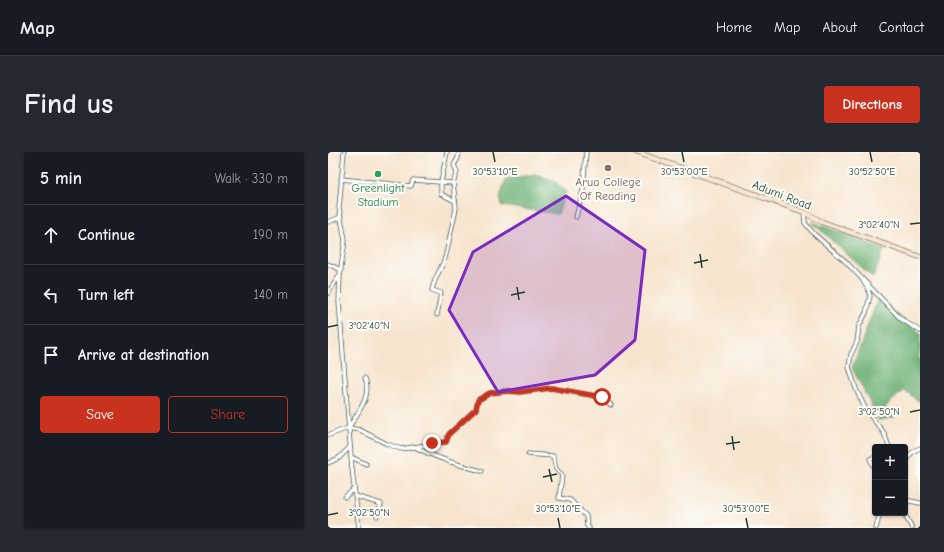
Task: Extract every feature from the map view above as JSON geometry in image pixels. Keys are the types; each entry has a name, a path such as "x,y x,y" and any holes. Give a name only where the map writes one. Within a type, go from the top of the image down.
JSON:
{"main road":[{"name":"Adumi Road","path":"636,152 707,176 804,212 822,222 920,257"}],"street":[{"path":"344,152 339,208 346,240 341,272 339,302 348,428 359,528"},
{"path":"447,152 441,182 441,194 455,201"},
{"path":"437,315 441,294 432,290 433,283 439,274 445,257 455,214 453,183 456,172 454,165 459,152"},
{"path":"576,217 583,190 586,152"},
{"path":"341,180 411,186 413,180 453,183"},
{"path":"804,212 805,223 808,228 844,261 901,319 920,331"},
{"path":"328,222 341,217"},
{"path":"328,264 341,272"},
{"path":"328,293 341,272"},
{"path":"862,279 870,296 866,313 859,326 857,342 851,354 849,367 856,389 866,410 884,434 888,444"},
{"path":"348,428 365,401 367,383 365,378"},
{"path":"329,435 348,428 360,430 387,444 401,449 446,442 449,434 476,409 478,400 490,393 508,391 520,392 551,388 602,397 611,405"},
{"path":"414,446 432,455 482,471"},
{"path":"328,463 339,458 350,447"},
{"path":"908,456 920,448"},
{"path":"528,454 553,456 556,469 562,475 559,498 570,500 586,516 587,526 589,528"},
{"path":"351,457 366,464"},
{"path":"345,497 354,489"},
{"path":"355,496 381,504 378,516"},
{"path":"908,501 920,503"},
{"path":"876,528 879,516"},
{"path":"906,516 912,528"}],"highlighted area":[{"path":"566,196 645,250 635,340 595,375 498,392 449,310 473,252"}],"green space":[{"path":"534,174 553,180 566,191 558,214 502,206 500,197 506,179"},
{"path":"812,222 884,249 873,278"},
{"path":"878,298 920,333 920,402 904,390 885,407 895,417 879,420 852,368"}],"place":[{"name":"Arua College Of Reading","path":"608,168"},
{"name":"Greenlight Stadium","path":"378,174"}],"route":[{"path":"432,443 446,442 449,434 476,409 478,400 490,393 508,391 520,392 551,388 602,397"}]}
